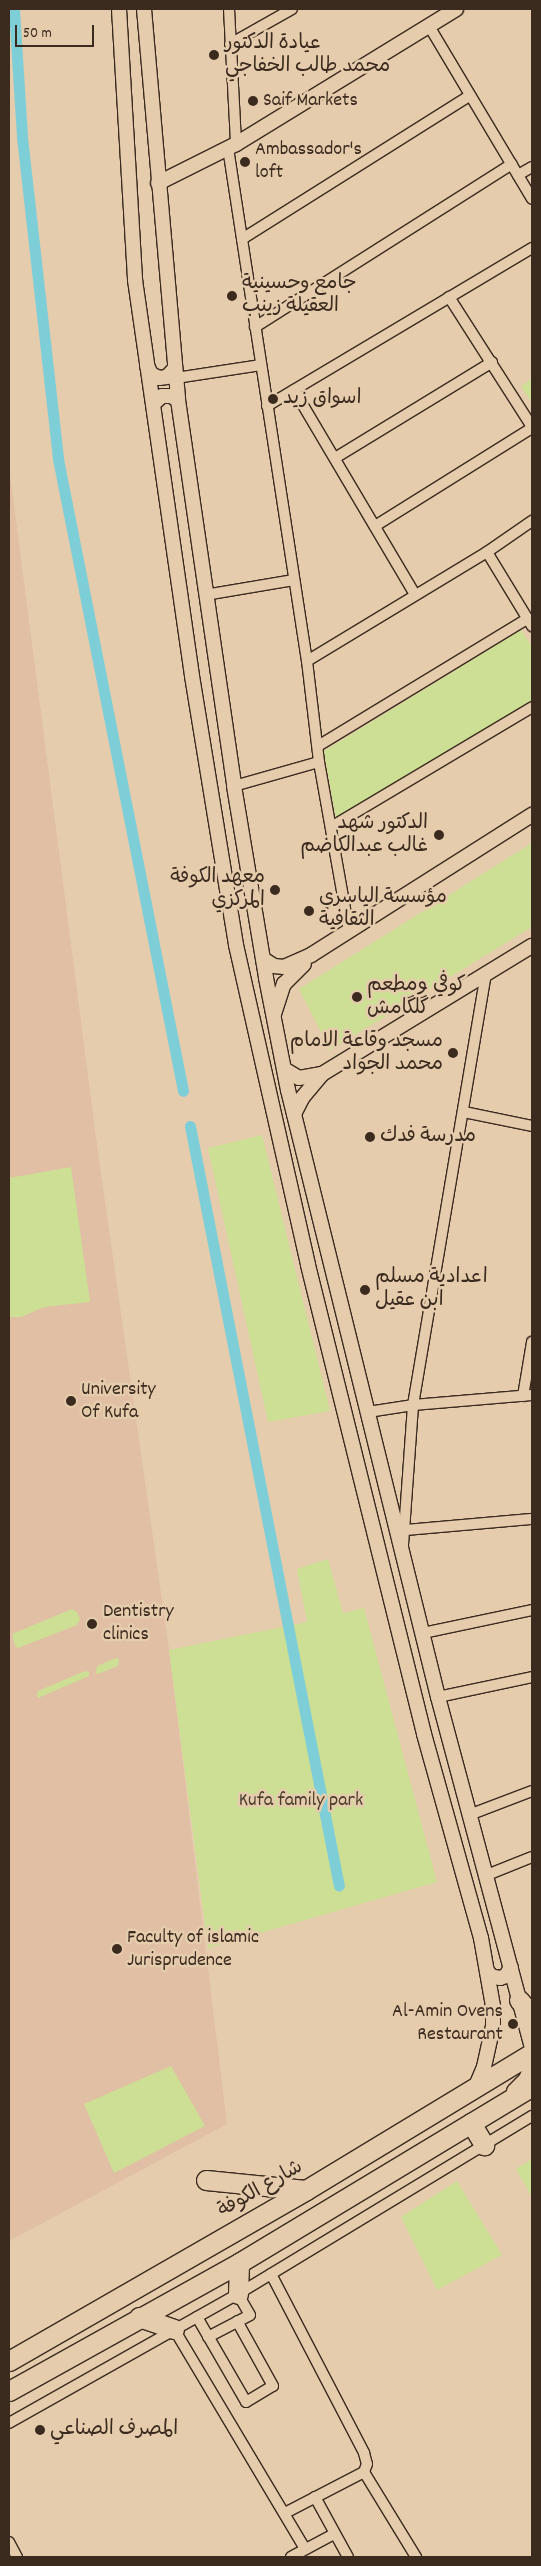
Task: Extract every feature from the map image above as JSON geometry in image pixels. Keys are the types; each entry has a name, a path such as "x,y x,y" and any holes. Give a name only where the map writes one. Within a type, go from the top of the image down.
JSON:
{"highway":[{"path":"519,2000 532,2014"},
{"name":"شارع الكوفة","path":"9,2361 306,2190 532,2053"},
{"path":"9,2391 239,2263 532,2086"},
{"path":"471,2123 484,2145"},
{"path":"206,2180 306,2190"},
{"path":"194,2255 194,2269 208,2281"},
{"path":"238,2294 239,2263"},
{"path":"148,2282 160,2291 162,2306"},
{"path":"139,2317 174,2329"}],"main road":[{"path":"119,9 135,280 192,676 236,945 308,1265 358,1459 424,1734 481,1938 493,2006 493,2026 484,2067 475,2089"},
{"path":"144,9 178,400 205,595 262,959 294,1114 438,1697 469,1815 487,1874 532,2048"},
{"path":"158,182 232,146 456,9"},
{"path":"147,366 151,374 159,378 168,377 175,373"},
{"path":"153,404 162,396 171,396 178,400"},
{"path":"262,959 274,966 284,968 310,955 532,815"},
{"path":"294,1114 307,1092 322,1074 401,1028 486,973 532,946"},
{"path":"274,1015 288,978 310,955"},
{"path":"284,1069 299,1078 322,1074"},
{"path":"358,1459 362,1462 371,1462 378,1452"},
{"path":"487,1971 491,1976 500,1978 506,1976 511,1967"},
{"path":"498,2105 526,2079 532,2064"}],"street":[{"path":"229,9 232,146 242,239 307,660 320,762 349,931"},
{"path":"230,44 292,9"},
{"path":"428,26 532,199"},
{"path":"242,239 469,96"},
{"path":"255,327 512,164"},
{"path":"518,175 532,167"},
{"path":"267,406 532,248"},
{"path":"375,526 532,428 492,362 449,298"},
{"path":"335,458 492,362"},
{"path":"175,373 261,365"},
{"path":"294,390 415,595"},
{"path":"307,660 486,552 532,521"},
{"path":"318,746 530,623 486,552"},
{"path":"205,595 294,580"},
{"path":"331,827 532,707"},
{"path":"234,786 278,772 320,762"},
{"path":"402,1550 413,1406 486,973"},
{"path":"464,1112 532,1126"},
{"path":"368,1412 528,1395 532,1342"},
{"path":"405,1530 532,1519"},
{"path":"423,1633 532,1610"},
{"path":"438,1697 532,1677"},
{"path":"469,1815 532,1791"},
{"path":"487,1874 532,1857"},
{"path":"9,2423 238,2294 532,2116"},
{"path":"271,2274 364,2453 367,2464 364,2472 285,2513"},
{"path":"208,2337 250,2315 238,2294"},
{"path":"197,2317 246,2402 273,2386 237,2321"},
{"path":"174,2329 305,2549"},
{"path":"364,2472 416,2557"},
{"path":"315,2497 348,2557"},
{"path":"291,2557 334,2534"},
{"path":"9,2542 17,2557"}],"shaded area":[{"name":"University Of Kufa","path":"9,466 98,1153 169,1650 227,2124 9,2241"}],"green space":[{"path":"532,379 532,403 521,386"},
{"path":"521,630 532,647 532,703 336,819 324,751"},
{"path":"532,843 532,927 330,1050 299,989"},
{"path":"262,1135 330,1411 268,1422 208,1148"},
{"path":"71,1167 90,1302 44,1307 21,1317 9,1317 9,1178"},
{"name":"Kufa family park","path":"328,1559 343,1613 364,1608 437,1882 208,1948 169,1650 307,1622 297,1569"},
{"path":"72,1609 77,1612 80,1619 77,1625 18,1648 15,1646 12,1634"},
{"path":"116,1658 119,1659 118,1666 98,1674 96,1673 97,1666"},
{"path":"85,1671 89,1672 89,1676 38,1698 38,1691"},
{"path":"171,2066 205,2126 114,2173 84,2104"},
{"path":"532,2159 532,2197 516,2169"},
{"path":"457,2181 502,2255 437,2290 401,2217"}],"waterway":[{"path":"14,9 22,137 58,459 183,1091"},
{"path":"190,1126 339,1886"}],"place":[{"name":"عيادة الدكتور محمد طالب الخفاجي","path":"214,55"},
{"name":"Saif Markets","path":"253,101"},
{"name":"Ambassador's loft","path":"245,162"},
{"name":"جامع وحسينية العقيلة زينب","path":"232,296"},
{"name":"اسواق زيد","path":"273,399"},
{"name":"الدكتور شهد غالب عبدالكاضم","path":"439,835"},
{"name":"معهد الكوفة المركزي","path":"275,890"},
{"name":"مؤسسة الياسري الثقافية","path":"309,911"},
{"name":"كوفي ومطعم گلگامش","path":"357,997"},
{"name":"مسجد وقاعة الامام محمد الجواد","path":"453,1053"},
{"name":"مدرسة فدك","path":"370,1137"},
{"name":"اعدادية مسلم ابن عقيل","path":"365,1290"},
{"name":"University Of Kufa","path":"71,1401"},
{"name":"Dentistry clinics","path":"92,1624"},
{"name":"Faculty of islamic Jurisprudence","path":"117,1949"},
{"name":"Al-Amin Ovens Restaurant","path":"513,2024"},
{"name":"المصرف الصناعي","path":"40,2430"}]}
